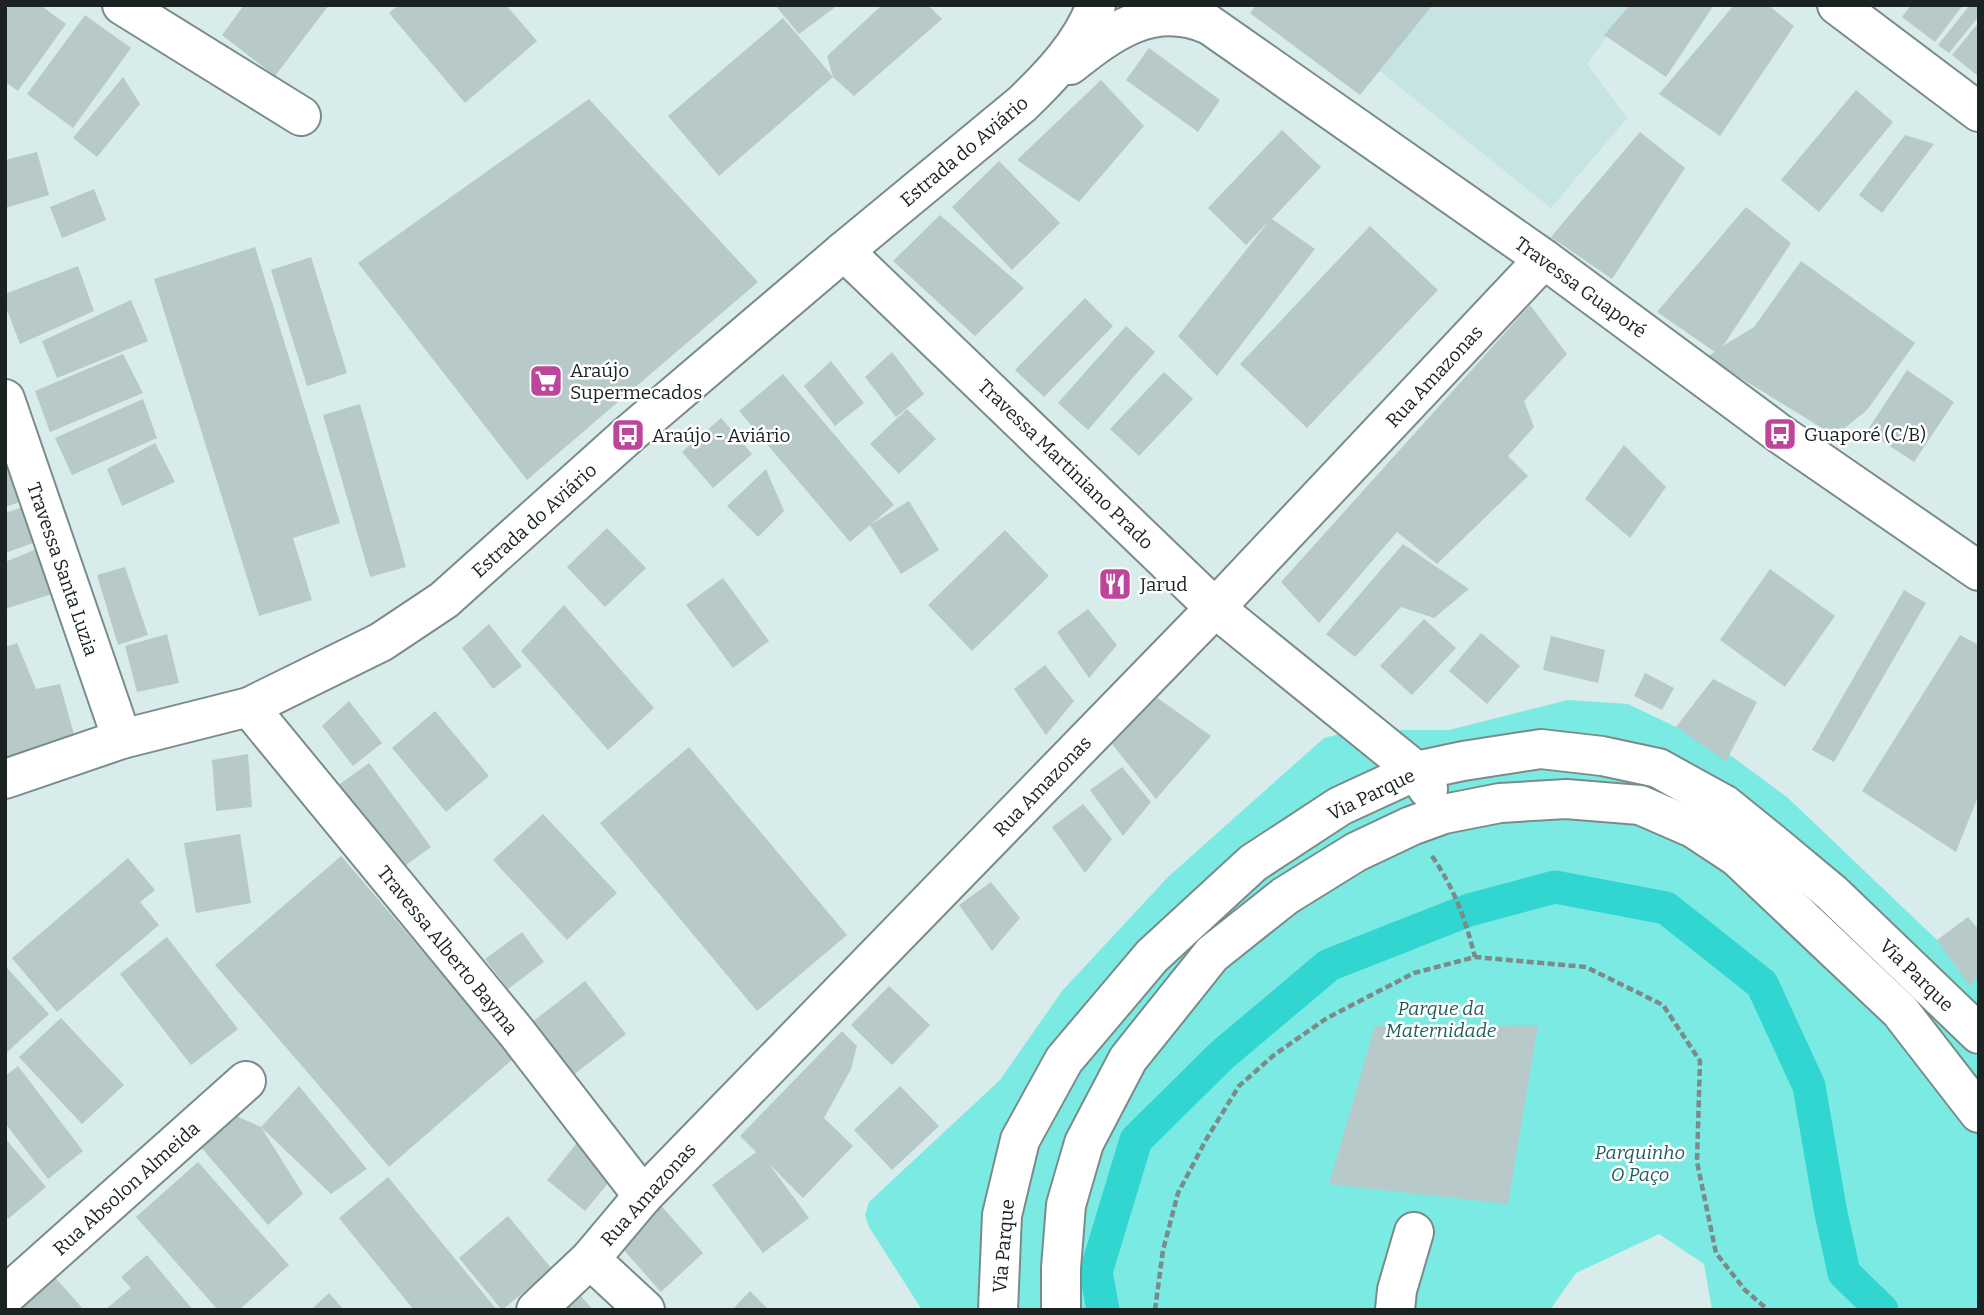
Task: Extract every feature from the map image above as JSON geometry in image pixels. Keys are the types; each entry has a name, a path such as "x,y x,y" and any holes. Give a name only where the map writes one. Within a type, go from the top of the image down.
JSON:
{"street":[{"path":"122,5 301,116"},
{"name":"Estrada do Aviário","path":"5,779 122,739 249,707 381,642 444,600 628,435 1022,104 1049,78 1073,46 1096,5"},
{"name":"Travessa Guaporé","path":"1181,5 1544,259 1780,434 1979,571"},
{"path":"1838,5 1979,112"},
{"path":"1022,104 1099,41 1124,27 1171,15 1189,16 1215,27"},
{"name":"Travessa Martiniano Prado","path":"844,251 1215,608 1416,771 1444,814"},
{"name":"Rua Amazonas","path":"536,1310 590,1259 643,1196 1215,608 1544,259"},
{"name":"Travessa Santa Luzia","path":"5,399 122,739"},
{"name":"Travessa Alberto Bayma","path":"249,707 517,1033 643,1196"},
{"name":"Via Parque","path":"998,1310 1002,1215 1020,1140 1064,1060 1153,956 1253,863 1340,806 1416,771 1541,749 1602,756 1658,768 1725,805 1772,843 1832,893 1979,1034"},
{"name":"Via Parque","path":"1061,1310 1060,1268 1066,1205 1084,1143 1128,1059 1212,954 1285,896 1356,852 1444,814 1500,803 1566,799 1640,805 1693,828 1737,857 1900,1011 1979,1113"},
{"name":"Rua Absolon Almeida","path":"5,1296 246,1081"},
{"path":"1395,1310 1397,1290 1414,1232"},
{"path":"590,1259 645,1310"}],"path":[{"path":"1450,883 1475,957"},
{"path":"1155,1310 1163,1250 1178,1193 1207,1138 1240,1086 1274,1055 1327,1018 1414,972 1475,957 1586,967 1663,1004 1700,1061 1697,1162 1716,1252 1745,1290 1768,1310"}],"shaded area":[{"path":"1297,5 1629,5 1587,64 1627,118 1551,208"}],"green space":[{"name":"Parque da Maternidade","path":"1568,700 1628,704 1722,749 1788,798 1979,980 1979,1310 1712,1310 1704,1264 1659,1234 1576,1273 1550,1310 922,1310 869,1227 865,1215 869,1202 1000,1080 1062,991 1168,877 1324,738 1354,730 1449,730"}],"building":[{"path":"10,5 40,5 66,24 18,91 5,82 5,12"},
{"path":"244,5 329,5 275,76 222,35"},
{"path":"398,5 506,5 537,41 465,103 389,13"},
{"path":"775,5 838,5 799,34"},
{"path":"882,5 928,5 942,19 854,96 833,77 827,56"},
{"path":"1256,5 1431,7 1360,95 1250,13"},
{"path":"1630,5 1714,5 1666,77 1604,35"},
{"path":"1734,5 1768,5 1794,26 1720,136 1659,94"},
{"path":"1911,5 1963,5 1935,42 1902,17"},
{"path":"1970,5 1979,5 1979,16 1949,53 1938,45"},
{"path":"85,15 131,48 73,128 27,94"},
{"path":"783,18 833,77 719,176 668,116"},
{"path":"1979,22 1979,77 1952,55"},
{"path":"1149,48 1220,100 1198,132 1126,80"},
{"path":"123,77 140,104 97,157 73,138"},
{"path":"1101,80 1144,126 1079,202 1017,160"},
{"path":"1856,90 1893,122 1819,212 1781,180"},
{"name":"Araújo Supermecados","path":"589,99 758,282 527,480 358,263"},
{"path":"1282,130 1321,167 1272,219 1315,249 1217,376 1178,336 1269,221 1246,245 1208,208"},
{"path":"1640,132 1685,168 1612,279 1551,237"},
{"path":"1905,135 1934,144 1882,213 1859,195"},
{"path":"37,152 49,195 5,208 5,160"},
{"path":"999,161 1060,223 1012,270 952,207"},
{"path":"94,189 106,220 62,238 50,207"},
{"path":"1746,207 1791,243 1723,346 1754,327 1801,261 1915,343 1867,410 1835,436 1706,357 1715,352 1657,312"},
{"path":"940,215 1024,288 975,336 893,261"},
{"path":"1370,226 1438,290 1307,428 1240,364"},
{"path":"255,247 340,523 293,538 312,600 259,616 154,279"},
{"path":"311,257 347,373 307,386 271,270"},
{"path":"78,266 94,311 20,344 5,305 5,294"},
{"path":"1085,298 1113,326 1044,397 1015,370"},
{"path":"131,300 148,341 57,378 42,341"},
{"path":"1530,305 1567,354 1524,401 1534,427 1508,456 1528,476 1437,564 1397,532 1319,623 1281,582"},
{"path":"1126,326 1155,352 1088,430 1058,403"},
{"path":"892,352 924,394 896,417 865,377"},
{"path":"123,354 143,393 50,432 35,391"},
{"path":"831,361 864,403 835,426 804,386"},
{"path":"1907,370 1954,402 1914,462 1867,431"},
{"path":"1164,372 1193,399 1139,456 1110,429"},
{"path":"783,374 894,505 850,542 739,411"},
{"path":"143,399 157,438 72,475 55,438"},
{"path":"360,404 406,567 370,577 323,415"},
{"path":"907,409 936,439 899,474 870,444"},
{"path":"721,418 752,454 713,488 682,452"},
{"path":"155,443 175,482 122,506 107,469"},
{"path":"1624,445 1666,487 1630,538 1585,499"},
{"path":"5,465 20,502 5,507"},
{"path":"766,469 784,511 758,537 727,506"},
{"path":"909,501 939,550 901,574 870,525"},
{"path":"23,507 33,543 5,553 5,513"},
{"path":"607,528 646,568 605,607 567,567"},
{"path":"1005,530 1049,576 972,651 928,605"},
{"path":"1403,544 1469,589 1434,618 1401,607 1355,657 1326,634"},
{"path":"39,548 55,593 5,609 5,562"},
{"path":"125,567 148,635 118,645 97,575"},
{"path":"1770,569 1835,616 1785,687 1720,640"},
{"path":"723,578 769,641 733,668 686,605"},
{"path":"1904,590 1926,603 1834,762 1812,750"},
{"path":"564,605 654,708 608,750 521,651"},
{"path":"1088,609 1117,645 1089,678 1057,632"},
{"path":"1424,619 1456,648 1412,695 1380,666"},
{"path":"489,624 522,666 493,689 462,648"},
{"path":"1481,633 1520,666 1487,704 1449,671"},
{"path":"167,634 179,683 137,692 125,646"},
{"path":"1960,635 1979,645 1979,794 1956,852 1862,791"},
{"path":"1551,636 1605,650 1598,683 1543,670"},
{"path":"17,643 36,689 60,684 75,738 5,759 5,647"},
{"path":"1045,665 1074,701 1046,735 1014,689"},
{"path":"1645,673 1674,688 1662,710 1634,696"},
{"path":"1713,679 1757,702 1726,761 1676,727"},
{"path":"1152,694 1211,736 1156,799 1108,739"},
{"path":"349,701 382,743 353,766 322,726"},
{"path":"435,711 489,776 446,812 392,748"},
{"path":"689,747 847,935 757,1011 600,823"},
{"path":"248,754 252,807 216,811 212,760"},
{"path":"369,763 431,847 391,876 329,792"},
{"path":"1122,767 1151,802 1123,836 1090,790"},
{"path":"1083,804 1112,839 1085,873 1052,827"},
{"path":"543,814 617,893 567,940 493,860"},
{"path":"240,834 251,903 196,913 184,843"},
{"path":"341,856 514,1058 389,1167 215,965"},
{"path":"128,858 155,890 140,902 159,925 57,1012 12,958"},
{"path":"991,882 1020,918 992,951 959,905"},
{"path":"1968,917 1979,930 1979,975 1970,986 1937,940"},
{"path":"522,932 544,962 508,989 485,959"},
{"path":"167,937 238,1029 191,1065 120,974"},
{"path":"7,968 49,1014 5,1054 5,969"},
{"path":"585,981 626,1034 572,1076 531,1023"},
{"path":"889,986 930,1025 892,1065 851,1025"},
{"path":"61,1018 124,1085 82,1124 19,1057"},
{"path":"1538,1025 1508,1204 1329,1184 1375,1026"},
{"path":"842,1031 857,1046 851,1069 824,1118 853,1146 803,1198 769,1164 809,1218 763,1253 712,1185 756,1152 740,1136"},
{"path":"18,1066 83,1151 48,1179 5,1123 5,1076"},
{"path":"299,1086 367,1169 331,1194 261,1127"},
{"path":"900,1086 939,1126 892,1170 854,1130"},
{"path":"234,1115 261,1127 303,1194 268,1225 199,1145"},
{"path":"5,1138 46,1187 8,1219 5,1216"},
{"path":"577,1143 615,1175 585,1211 547,1180"},
{"path":"198,1162 289,1265 239,1310 218,1310 136,1217"},
{"path":"388,1177 497,1310 414,1310 339,1218"},
{"path":"657,1201 703,1253 661,1292 614,1239"},
{"path":"508,1216 552,1269 502,1310 459,1258"},
{"path":"147,1255 193,1310 105,1310 131,1288 121,1277"},
{"path":"52,1274 84,1310 13,1310"},
{"path":"750,1291 769,1310 732,1310"},
{"path":"329,1293 344,1310 311,1310"},
{"path":"581,1296 593,1310 566,1310"}],"waterway":[{"path":"1103,1310 1096,1272 1136,1140 1222,1055 1329,965 1469,910 1555,887 1666,908 1762,984 1809,1086 1844,1273 1882,1310"}],"place":[{"name":"Araújo Supermecados","path":"546,381"},
{"name":"Guaporé (C/B)","path":"1780,434"},
{"name":"Araújo - Aviário","path":"628,435"},
{"name":"Jarud","path":"1115,584"}],"park label":[{"name":"Parquinho O Paço","path":"1640,1163"}]}
